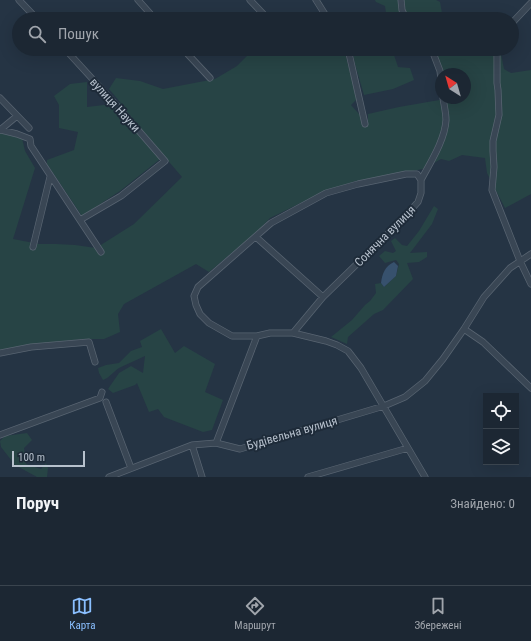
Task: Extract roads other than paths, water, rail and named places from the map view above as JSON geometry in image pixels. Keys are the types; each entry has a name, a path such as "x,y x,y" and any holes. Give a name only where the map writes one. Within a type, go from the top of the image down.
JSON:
{"street":[{"path":"19,0 30,12"},
{"path":"138,0 149,12"},
{"path":"250,0 261,12"},
{"path":"316,0 324,12"},
{"path":"401,0 403,12"},
{"path":"519,16 531,3"},
{"name":"вулиця Науки","path":"71,56 165,161 121,196 80,220"},
{"path":"190,56 210,78"},
{"path":"350,56 365,124"},
{"path":"434,56 439,68"},
{"path":"497,56 499,115 493,141 494,167 492,190 520,261 531,284"},
{"path":"0,98 28,128"},
{"path":"425,477 362,368 348,351 331,343 292,333 270,333 257,336 232,336 209,323 200,314 194,296 198,287 271,224 326,193 358,184 406,174 417,174 421,180 438,146 445,126 446,120 444,104"},
{"path":"0,130 17,116"},
{"path":"0,130 30,139 30,146 101,252"},
{"path":"33,247 50,177"},
{"name":"Сонячна вулиця","path":"292,333 323,297 398,224 418,202 421,193 421,180"},
{"path":"256,237 323,297"},
{"path":"384,406 405,397 425,381 443,359 484,297 510,268 531,254"},
{"path":"464,329 483,342 531,388"},
{"path":"216,443 257,336"},
{"path":"0,353 33,346 89,342 95,362"},
{"path":"0,435 100,398 102,392"},
{"path":"106,402 131,468"},
{"name":"Будівельна вулиця","path":"109,477 192,445 216,443 240,449 384,406"},
{"path":"192,445 202,477"},
{"path":"308,477 408,448"}],"water":[{"path":"394,262 398,266 396,276 384,287 381,283 383,273 388,266"}]}
